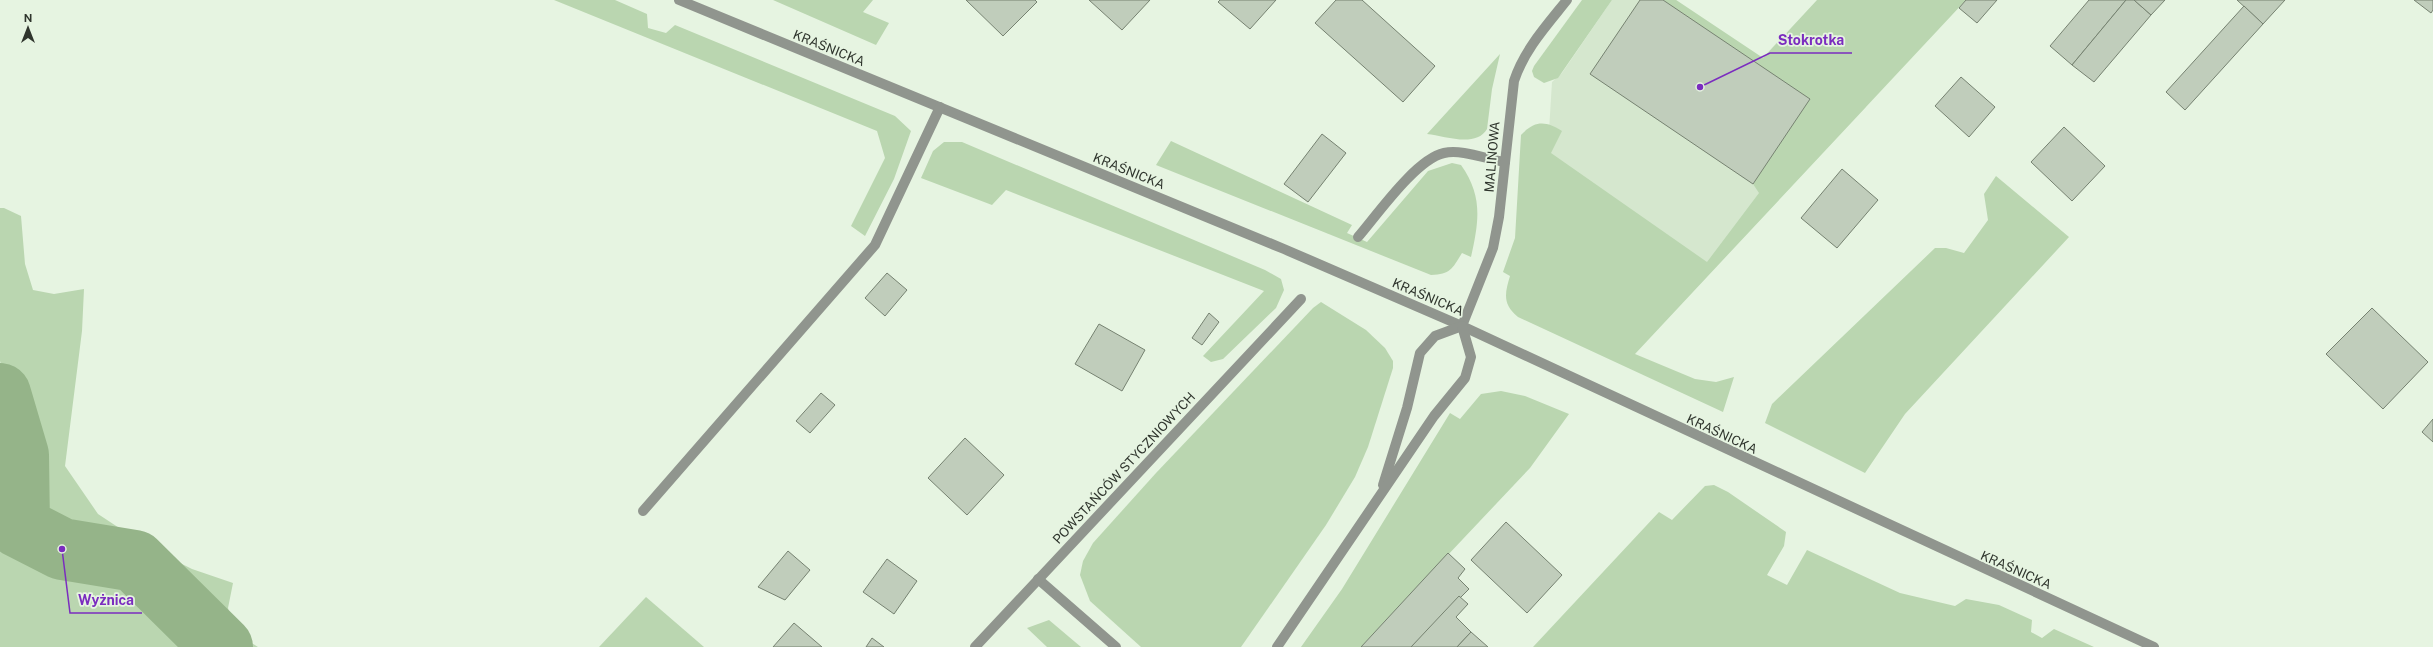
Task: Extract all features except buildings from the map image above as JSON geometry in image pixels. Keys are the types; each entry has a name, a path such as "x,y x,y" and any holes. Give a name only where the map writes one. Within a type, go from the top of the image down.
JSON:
{"street":[{"name":"KRAŚNICKA","path":"679,0 1284,249 1462,326 2154,647"},
{"name":"MALINOWA","path":"1462,326 1493,248 1499,217 1510,98 1518,69 1531,45 1567,0"},
{"path":"643,511 875,245 940,108"},
{"path":"1358,237 1416,169 1434,157 1444,153 1458,153 1505,162"},
{"name":"POWSTAŃCÓW STYCZNIOWYCH","path":"975,647 1301,299"},
{"path":"1278,647 1434,416 1465,378 1471,357 1462,326 1434,336 1420,353 1407,408 1379,496"},
{"path":"1038,579 1116,647"}],"shaded area":[{"path":"554,0 615,0 647,14 648,28 666,33 675,25 895,116 911,131 894,179 865,236 851,226 885,158 877,131"},
{"path":"773,0 873,0 863,12 889,23 876,45"},
{"path":"1582,0 1612,0 1558,78 1544,83 1534,77 1532,71 1534,66"},
{"path":"1612,0 1676,0 1763,58 1781,38 1866,107 1634,354 1538,310 1552,82 1562,73"},
{"path":"1663,0 1676,0 1763,58 1817,0 1966,0 1635,354 1695,379 1716,382 1734,377 1723,412 1518,317 1509,308 1506,298 1510,276 1503,272 1515,238 1521,135 1526,130 1536,125 1546,124 1562,131 1551,153 1707,262 1759,193 1753,184 1809,99"},
{"path":"1500,54 1492,89 1487,129 1482,135 1476,138 1460,139 1427,134"},
{"path":"1171,141 1352,225 1347,233 1367,242 1428,171 1452,163 1461,165 1473,187 1476,198 1476,232 1471,257 1462,253 1450,270 1431,275 1156,165"},
{"path":"944,142 962,142 1265,270 1281,279 1284,290 1276,308 1223,359 1211,362 1203,356 1264,291 1006,190 992,205 921,178 933,151"},
{"path":"1996,176 2069,237 1905,414 1865,473 1765,423 1772,404 1935,248 1946,248 1964,253 1988,220 1984,194"},
{"path":"0,208 4,208 21,216 25,264 33,290 54,294 84,289 82,331 65,466 98,514 148,547 192,569 233,583 228,608 234,632 258,647 228,647 140,556 66,544 26,524 27,452 0,361"},
{"path":"1321,302 1366,330 1385,348 1393,361 1393,368 1368,447 1355,477 1326,525 1241,647 1141,647 1090,601 1080,575 1083,561 1093,543 1156,473 1313,308"},
{"path":"1501,391 1525,396 1569,414 1530,468 1361,647 1301,647 1342,589 1450,413 1460,419 1481,394"},
{"path":"0,421 12,450 15,532 62,555 136,568 215,647 0,647"},
{"path":"1714,485 1728,492 1786,532 1784,546 1767,575 1787,585 1807,550 1900,593 1955,606 1966,599 1999,605 2032,620 2031,632 2042,638 2054,629 2094,647 1533,647 1659,512 1672,520 1705,486"},
{"path":"646,597 704,647 599,647"},
{"path":"1049,620 1081,647 1047,647 1027,628"}],"waterway":[{"path":"0,394 18,455 19,527 62,549 135,561 222,647"}],"place":[{"name":"Stokrotka","path":"1700,87"},
{"name":"Wyżnica","path":"62,549"}]}
